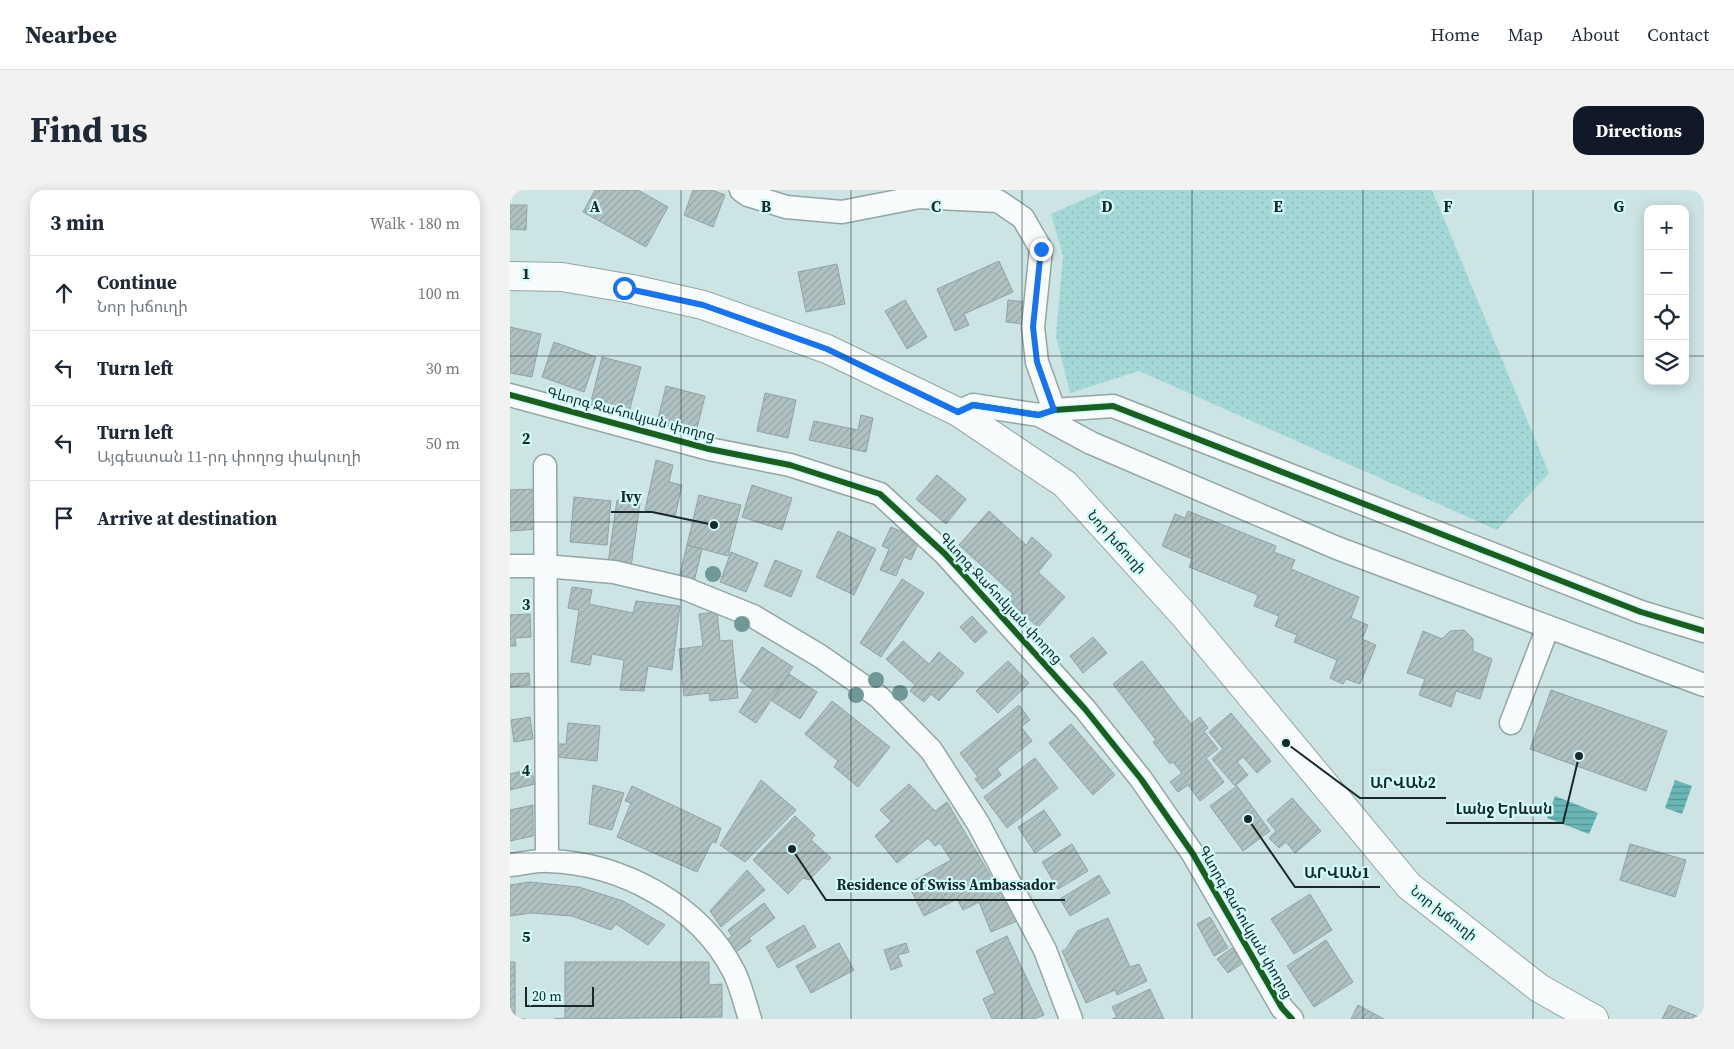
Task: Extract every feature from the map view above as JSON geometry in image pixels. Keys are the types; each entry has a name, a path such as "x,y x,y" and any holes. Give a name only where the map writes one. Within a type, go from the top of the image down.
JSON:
{"main road":[{"name":"Նոր խճուղի","path":"510,276 562,277 703,305 827,349 958,412 1065,484 1183,614 1409,886 1540,988 1594,1019"}],"street":[{"path":"741,190 748,195 786,207 842,212 919,197 998,201 1023,218 1041,249 1033,327 1046,413 1091,443 1337,548 1704,685"},
{"name":"Գևորգ Ջահուկյան փողոց","path":"510,395 709,449 790,464 880,494 945,554 1085,709 1141,779 1193,854 1282,1008 1292,1019"},
{"path":"958,412 973,405 1046,413 1113,406 1641,612 1704,631"},
{"path":"545,466 547,860"},
{"path":"510,566 545,566 614,572 686,589 753,616 820,656 879,697 931,750 978,823 1046,950 1072,1019"},
{"path":"1511,723 1548,628"},
{"path":"510,865 547,860 599,868 648,887 684,911 712,938 734,972 750,1019"}],"shaded area":[{"path":"1105,190 1432,190 1549,473 1497,530 1139,371 1070,393 1056,336 1063,256 1051,214"},
{"path":"1675,780 1692,786 1682,814 1665,808"},
{"path":"1555,796 1598,813 1589,834 1547,818"}],"building":[{"path":"595,190 638,190 668,207 646,247 583,212"},
{"path":"693,190 712,190 725,195 713,227 684,215"},
{"path":"510,205 527,205 526,230 510,229"},
{"path":"999,261 1013,292 964,314 969,325 955,331 937,289"},
{"path":"837,264 845,304 806,312 798,272"},
{"path":"905,300 927,337 907,349 885,311"},
{"path":"1008,300 1027,302 1024,324 1006,322"},
{"path":"510,327 541,334 532,377 510,373"},
{"path":"554,342 596,357 584,392 542,377"},
{"path":"602,357 641,367 628,416 590,406"},
{"path":"666,386 705,396 695,436 656,426"},
{"path":"765,393 796,400 788,438 757,431"},
{"path":"861,415 873,418 866,452 809,440 814,421 858,430"},
{"path":"656,460 673,465 669,482 682,485 675,517 645,510"},
{"path":"937,475 966,499 946,524 916,499"},
{"path":"752,485 792,498 782,530 742,517"},
{"path":"537,489 539,529 510,531 510,490"},
{"path":"699,495 741,505 728,556 687,545"},
{"path":"574,497 611,501 607,545 570,542"},
{"path":"617,500 640,503 631,567 608,563"},
{"path":"989,511 1026,545 1032,537 1052,555 1038,572 1065,597 1038,627 1008,600 1013,594 959,545"},
{"path":"1188,511 1276,546 1274,552 1295,560 1291,569 1359,597 1351,618 1368,625 1362,639 1376,645 1360,684 1346,679 1343,684 1330,678 1337,660 1294,642 1297,635 1275,626 1279,616 1254,606 1258,595 1189,567 1192,559 1162,546 1175,514 1185,518"},
{"path":"891,527 920,539 911,560 904,557 896,576 880,570 889,549 882,546"},
{"path":"838,531 876,549 854,595 816,577"},
{"path":"687,545 702,549 693,586 678,582"},
{"path":"731,552 758,563 746,592 720,582"},
{"path":"775,560 802,571 791,597 764,586"},
{"path":"902,579 924,593 881,657 860,643"},
{"path":"572,587 592,590 589,604 633,613 636,601 680,606 672,670 648,666 644,691 620,690 624,660 592,654 590,665 571,662 579,610 568,608"},
{"path":"717,612 720,641 732,640 738,698 710,701 709,693 684,696 679,649 703,646 699,614"},
{"path":"530,614 531,637 515,638 516,646 510,646 510,615"},
{"path":"972,616 987,632 975,643 960,627"},
{"path":"1464,630 1473,639 1473,651 1492,659 1480,699 1456,691 1451,707 1419,695 1425,679 1407,673 1423,631 1442,639 1450,631"},
{"path":"1093,637 1107,653 1083,673 1070,656"},
{"path":"903,641 929,664 939,652 964,673 939,701 931,694 924,702 910,691 915,685 886,659"},
{"path":"762,647 793,667 756,723 739,712 753,690 740,681"},
{"path":"1008,661 1029,683 998,713 976,691"},
{"path":"1142,661 1191,724 1200,717 1208,728 1204,731 1218,749 1206,758 1224,782 1200,801 1188,785 1178,792 1170,782 1182,773 1173,762 1170,764 1153,742 1156,740 1113,684"},
{"path":"529,673 530,685 510,687 510,674"},
{"path":"789,674 817,692 800,719 772,701"},
{"path":"1551,690 1667,731 1646,791 1530,749"},
{"path":"832,701 890,747 858,787 834,767 838,761 805,734"},
{"path":"1019,705 1030,720 1021,727 1032,741 997,769 1001,775 983,789 975,779 978,777 960,753"},
{"path":"1231,713 1271,761 1257,773 1243,757 1237,762 1248,775 1235,786 1212,759 1223,749 1209,732"},
{"path":"530,717 533,739 514,742 511,720"},
{"path":"568,723 600,726 597,761 556,757 558,744 566,744"},
{"path":"1071,724 1115,775 1093,795 1049,743"},
{"path":"1035,758 1058,788 1007,828 984,797"},
{"path":"531,769 535,784 510,790 510,774"},
{"path":"761,780 796,810 745,862 720,845"},
{"path":"909,784 935,811 947,802 1000,892 1004,891 1017,921 991,932 979,902 963,910 957,899 924,916 908,884 951,860 940,843 935,846 928,838 897,863 875,836 891,821 880,810"},
{"path":"593,785 624,793 612,830 589,824"},
{"path":"632,786 721,828 716,843 712,842 697,872 617,837 631,803 625,801"},
{"path":"1237,786 1270,831 1243,851 1210,806"},
{"path":"1292,798 1321,831 1295,853 1286,842 1279,848 1269,838 1276,831 1267,820"},
{"path":"533,805 533,836 510,841 510,810"},
{"path":"1044,810 1061,835 1035,853 1018,827"},
{"path":"795,816 815,835 811,840 831,858 809,880 803,878 788,894 753,860"},
{"path":"1072,844 1088,871 1058,889 1042,862"},
{"path":"1630,844 1686,860 1675,897 1620,880"},
{"path":"747,870 765,890 721,927 710,911"},
{"path":"1099,875 1110,893 1070,916 1060,899"},
{"path":"530,882 579,887 623,901 665,925 648,945 616,924 611,930 572,916 531,913 510,916 510,885"},
{"path":"1310,894 1332,930 1294,954 1271,919"},
{"path":"764,903 775,918 749,938 751,941 732,955 723,943 732,936 728,930"},
{"path":"1210,917 1228,948 1214,956 1197,924"},
{"path":"1108,918 1130,967 1139,964 1147,981 1117,995 1115,990 1086,1003 1062,951 1066,949 1077,931"},
{"path":"804,925 816,947 778,968 766,947"},
{"path":"1007,936 1044,1015 1034,1019 992,1019 983,999 995,993 976,951"},
{"path":"1326,940 1353,982 1314,1007 1287,966"},
{"path":"839,943 854,970 811,993 796,966"},
{"path":"906,943 909,952 898,955 902,966 891,970 884,950"},
{"path":"1232,948 1243,963 1228,973 1217,959"},
{"path":"510,962 515,962 515,1019 510,1019"},
{"path":"565,962 709,962 709,985 722,984 722,1017 554,1019 565,1018"},
{"path":"1150,989 1164,1019 1112,1019 1117,1017 1112,1007"},
{"path":"1358,1005 1384,1019 1351,1019"},
{"path":"1669,1005 1704,1019 1662,1019"}],"cycle path":[{"path":"510,395 709,449 790,465 880,494 945,554 1085,709 1141,779 1193,854 1282,1008 1292,1019"},
{"path":"958,412 973,405 1039,415 1054,410 1113,406 1641,612 1704,631"}],"place":[{"name":"Ivy","path":"714,525"},
{"name":"ԱՐՎԱՆ2","path":"1286,743"},
{"name":"Լանջ Երևան","path":"1579,756"},
{"name":"ԱՐՎԱՆ1","path":"1248,819"},
{"name":"Residence of Swiss Ambassador","path":"792,849"}],"route":[{"path":"624,288 703,305 827,349 958,412 973,405 1038,415 1054,410 1037,362 1033,327 1041,249"}]}
